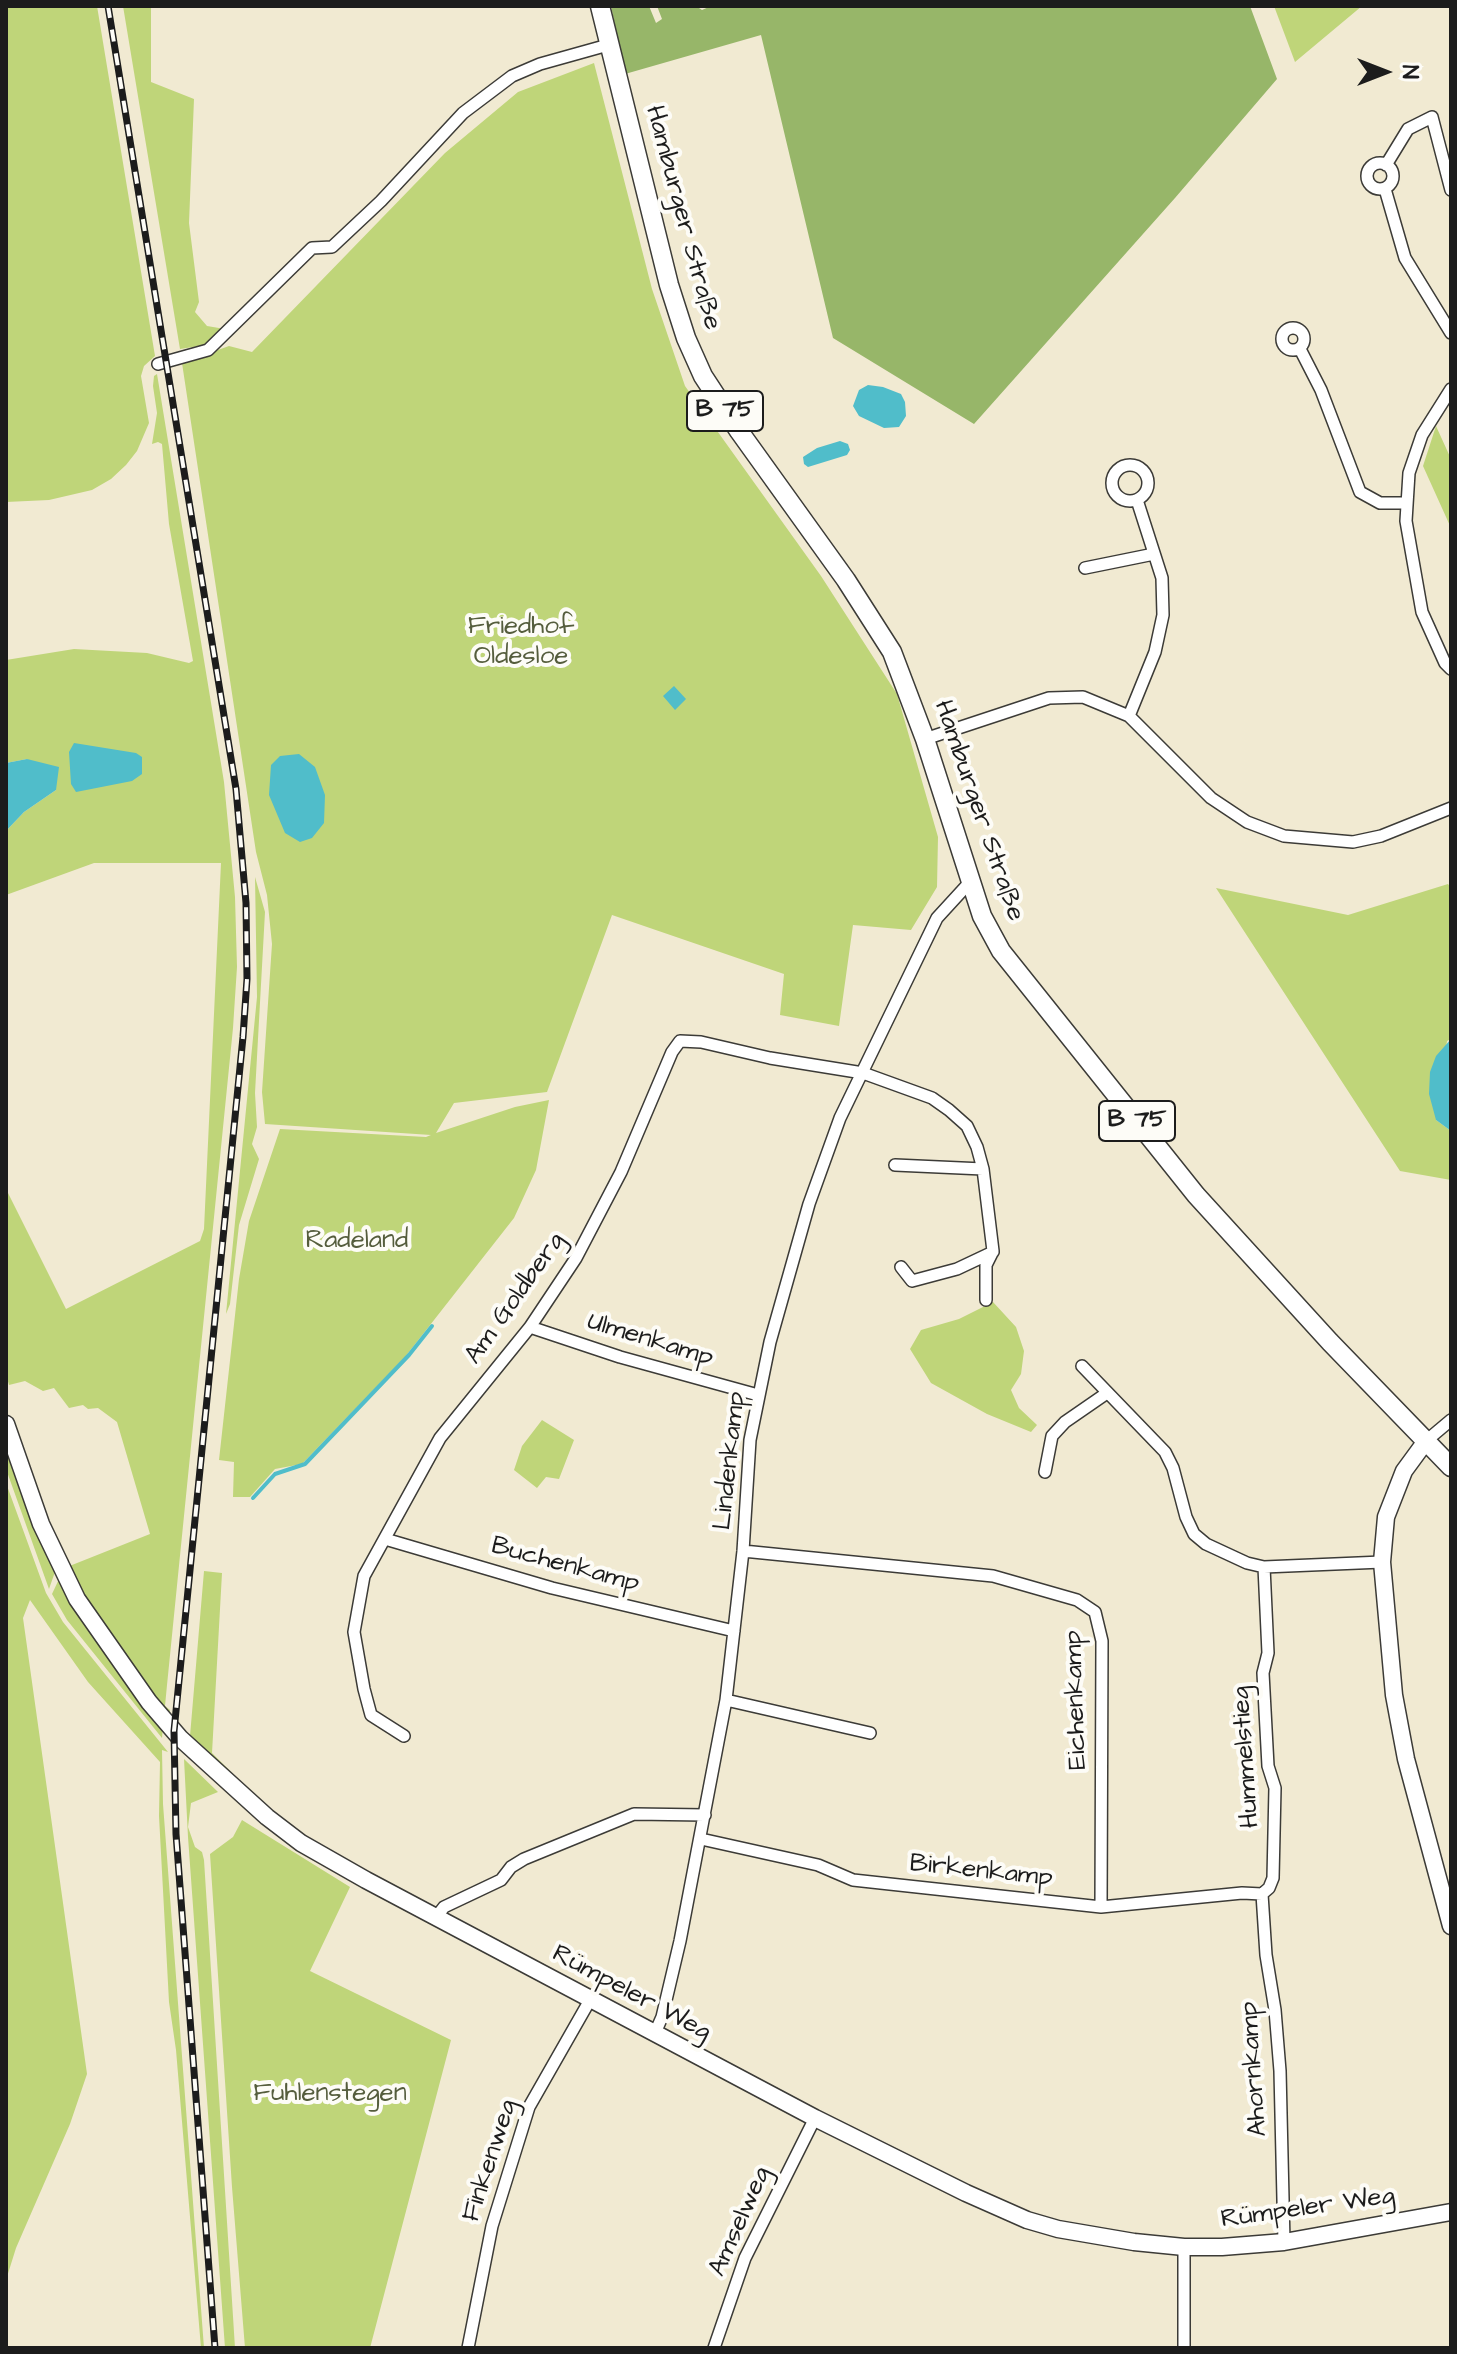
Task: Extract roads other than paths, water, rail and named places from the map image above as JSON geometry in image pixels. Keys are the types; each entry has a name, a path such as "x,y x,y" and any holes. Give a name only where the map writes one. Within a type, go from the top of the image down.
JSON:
{"main road":[{"name":"Hamburger Straße","path":"600,6 669,285 686,338 703,376 739,431 872,618 892,652 925,739 982,916 1001,951 1196,1195 1330,1342 1426,1441"},
{"name":"B 75","path":"1426,1441 1451,1467"}],"street":[{"path":"158,364 208,350 312,248 332,247 381,201 463,113 512,76 540,64 608,45"},
{"path":"1386,165 1408,129 1432,117 1451,190"},
{"path":"1385,189 1372,187 1366,175 1374,164 1386,165"},
{"path":"1385,189 1393,175 1386,165"},
{"path":"1385,189 1405,258 1449,324"},
{"path":"1300,349 1321,390 1360,492 1380,503 1406,503"},
{"path":"1451,389 1422,435 1409,473 1406,503 1406,521 1422,612 1445,663 1451,669"},
{"path":"1129,716 1155,652 1163,615 1162,578 1137,500"},
{"path":"1085,568 1154,554"},
{"path":"925,739 1049,698 1083,697 1129,716 1211,798 1247,822 1284,836 1353,842 1381,836 1451,808"},
{"name":"Lindenkamp","path":"655,2033 666,2002 701,1839 726,1700 743,1551 750,1440 758,1395 809,1204 840,1118 937,918 970,882"},
{"name":"Am Goldberg","path":"404,1736 371,1715 357,1661 354,1632 364,1576 440,1438 530,1327 576,1258 601,1211 672,1052 680,1041 701,1042 770,1058 863,1073"},
{"path":"863,1073 932,1098 967,1126 983,1169 993,1251 986,1265 986,1300"},
{"path":"895,1165 983,1169"},
{"path":"901,1267 912,1281 957,1269 993,1251"},
{"name":"Ulmenkamp","path":"530,1327 620,1357 758,1395"},
{"path":"1082,1366 1165,1452 1173,1468 1186,1517 1194,1534 1206,1544 1247,1563 1264,1567 1382,1562"},
{"path":"1045,1472 1052,1436 1065,1422 1107,1393"},
{"path":"1451,1420 1426,1441 1404,1471 1386,1517 1382,1562 1394,1695 1406,1759 1444,1876 1451,1926"},
{"name":"Rümpeler Weg","path":"6,1424 41,1524 77,1599 117,1660 180,1738 231,1787 292,1837 366,1880 815,2118 1027,2220 1095,2237 1184,2247 1284,2242 1451,2212"},
{"name":"Buchenkamp","path":"385,1539 552,1588 734,1631"},
{"name":"Eichenkamp","path":"743,1551 993,1576 1077,1600 1095,1612 1102,1641 1101,1907"},
{"name":"Hummelstieg","path":"1262,1894 1273,1878 1275,1788 1268,1766 1263,1673 1268,1653 1264,1567"},
{"path":"726,1700 870,1733"},
{"path":"437,1916 444,1907 501,1880 511,1867 524,1859 634,1814 705,1815"},
{"name":"Birkenkamp","path":"701,1839 818,1865 853,1880 1101,1907 1242,1893 1262,1894"},
{"name":"Ahornkamp","path":"1262,1894 1280,2071 1284,2242"},
{"name":"Finkenweg","path":"468,2348 492,2226 529,2107 590,2000"},
{"name":"Amselweg","path":"714,2348 745,2258 815,2118"},
{"path":"1184,2247 1184,2348"}],"water":[{"path":"868,385 901,394 906,416 899,427 884,428 859,416 853,406 859,390"},
{"path":"840,441 848,444 850,450 847,455 808,467 804,464 803,457 817,448"},
{"path":"674,686 686,699 675,710 663,696"},
{"path":"74,743 136,753 142,757 142,774 132,781 76,792 71,784 69,752"},
{"path":"299,754 315,767 325,795 324,823 312,838 300,842 285,833 269,795 271,765 280,756"},
{"path":"27,759 59,767 56,790 24,812 6,831 6,763"},
{"path":"1451,1039 1451,1131 1436,1120 1429,1094 1430,1072 1436,1056"}],"waterway":[{"path":"253,1498 275,1474 305,1464 409,1355 432,1326"}],"railway":[{"path":"108,6 236,789 246,903 247,979 243,1037 174,1731 176,1834 215,2348"}],"park label":[{"name":"Friedhof Oldesloe","path":"521,643"},
{"name":"Radeland","path":"357,1242"},
{"name":"Fuhlenstegen","path":"330,2095"}]}
